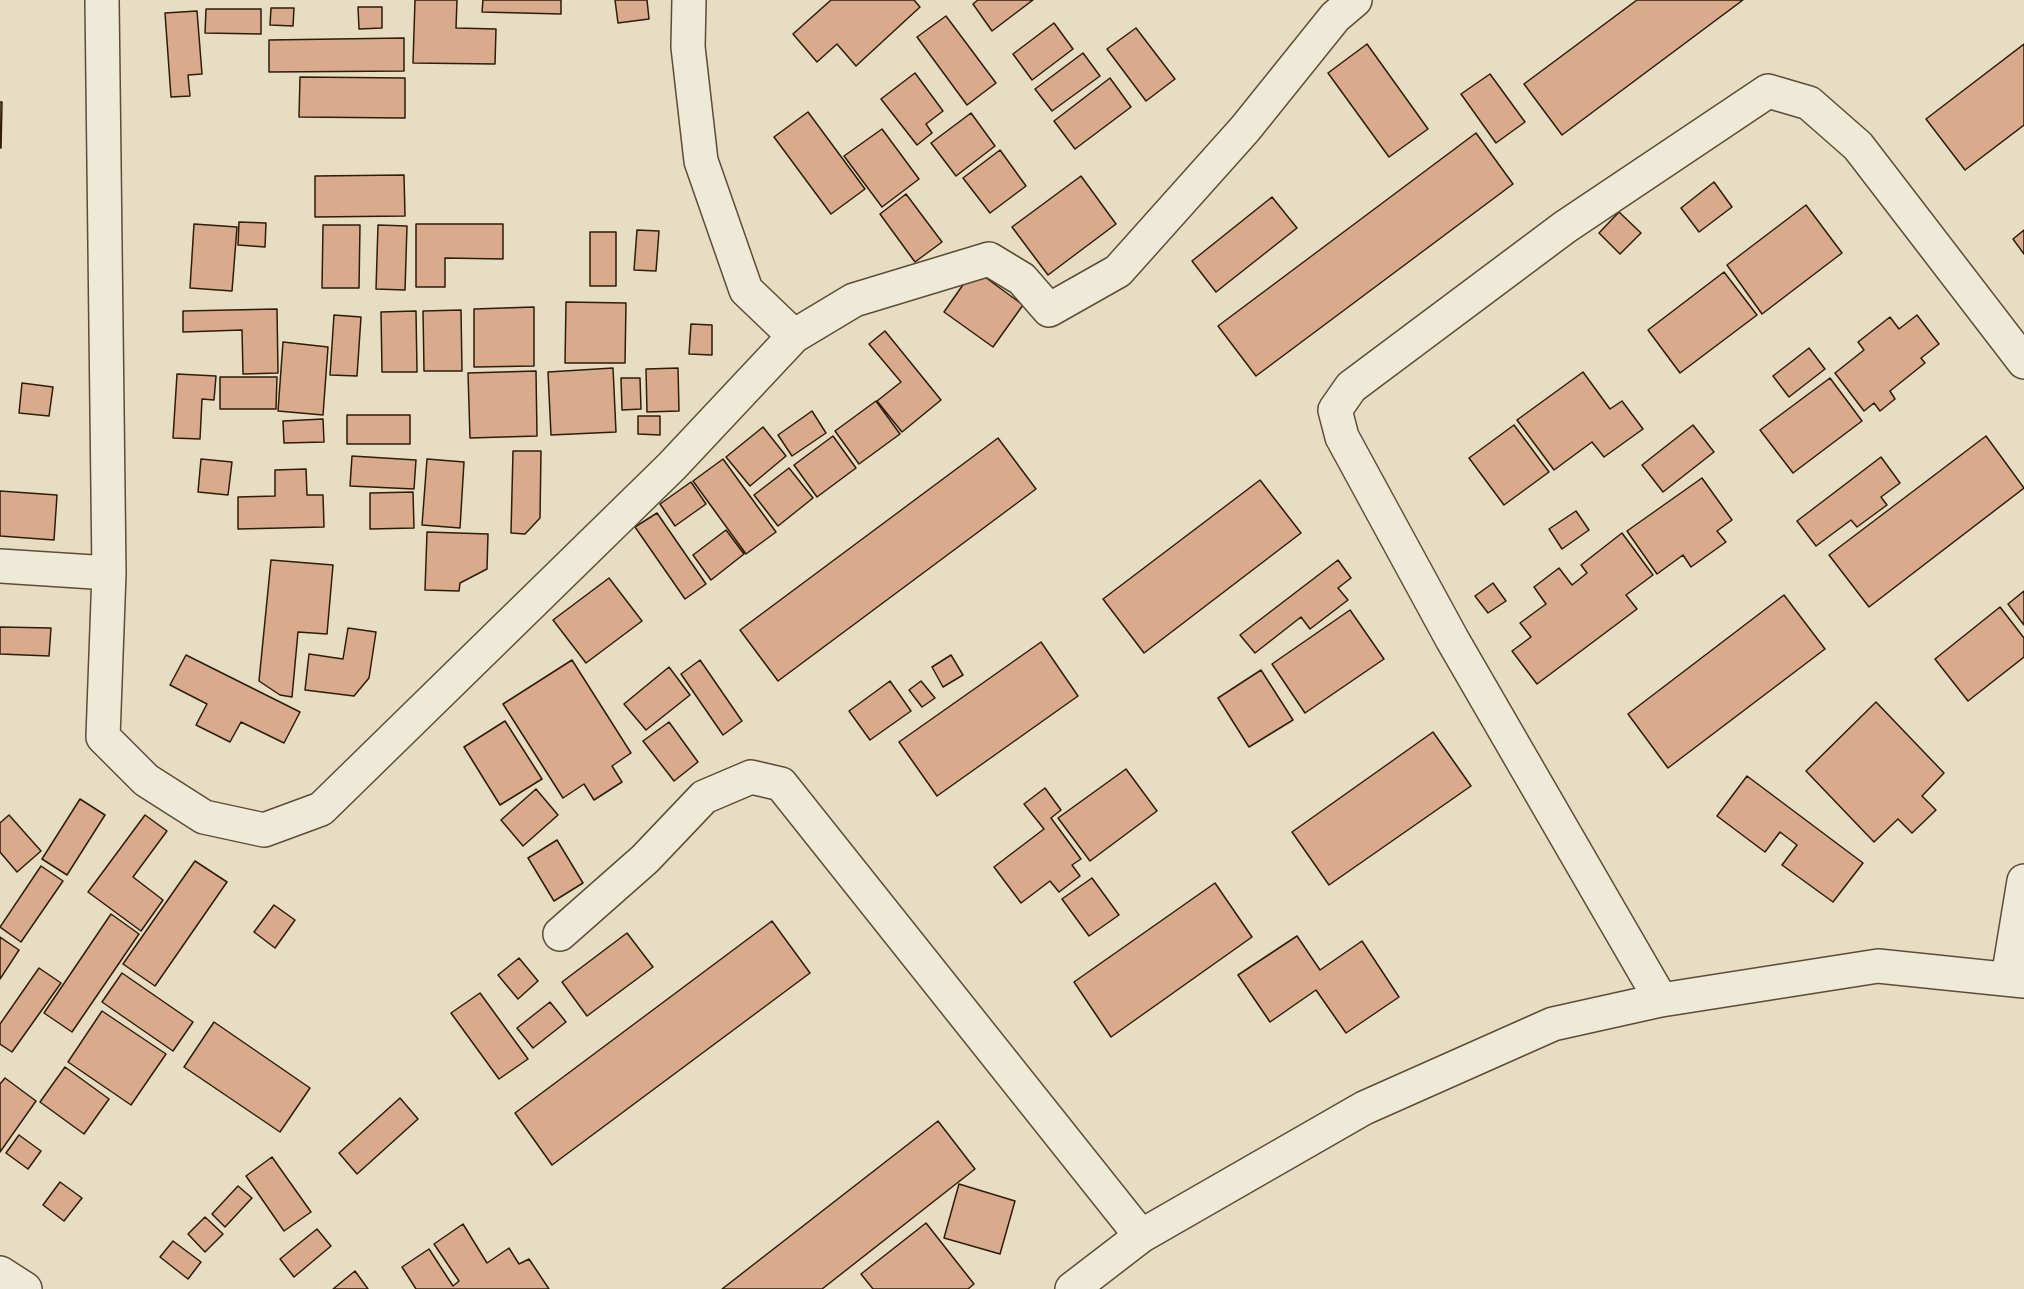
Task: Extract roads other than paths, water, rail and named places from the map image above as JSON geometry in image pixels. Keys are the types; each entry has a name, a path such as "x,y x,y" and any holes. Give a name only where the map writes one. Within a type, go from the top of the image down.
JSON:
{"street":[{"path":"102,0 109,573 103,737 146,780 204,817 264,830 321,809 672,466 794,336 854,300 989,259 1022,279 1048,310 1118,271 1245,129 1335,17 1355,0"},
{"path":"688,0 688,47 701,161 746,290 794,336"},
{"path":"1661,1000 1452,639 1342,437 1335,410 1351,387 1565,227 1768,91 1809,103 1858,146 2024,362"},
{"path":"0,566 109,573"},
{"path":"560,934 645,859 704,796 751,777 781,784 1141,1236"},
{"path":"1072,1289 1141,1236 1364,1108 1553,1024 1661,1000 1878,966 2016,980 2024,881"},
{"path":"0,1273 25,1289"}]}
